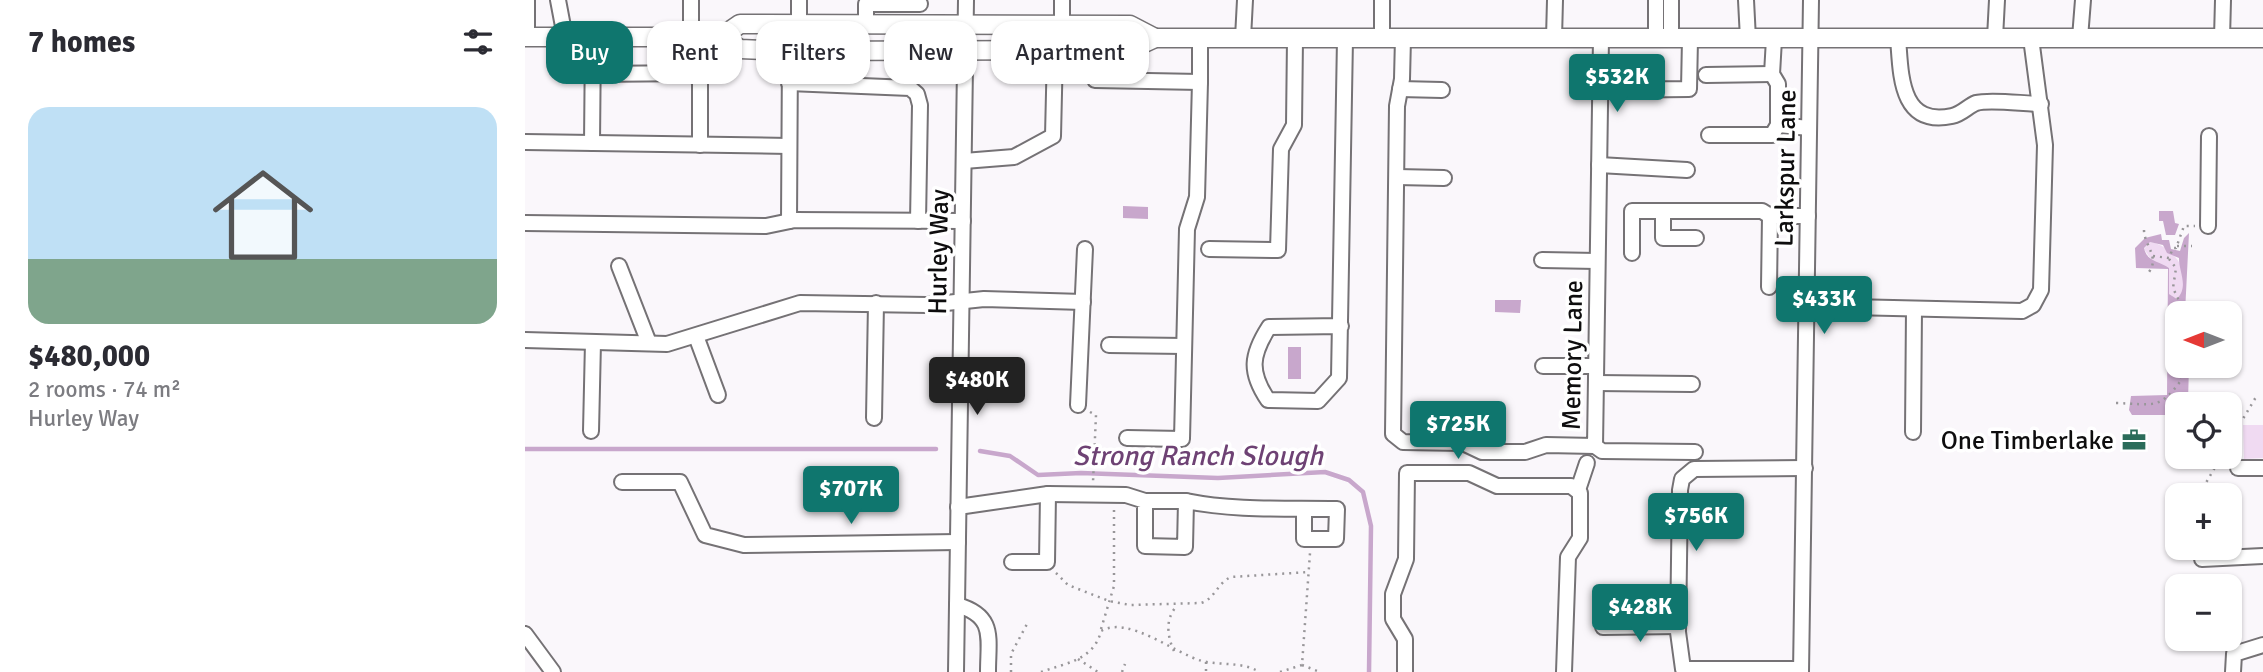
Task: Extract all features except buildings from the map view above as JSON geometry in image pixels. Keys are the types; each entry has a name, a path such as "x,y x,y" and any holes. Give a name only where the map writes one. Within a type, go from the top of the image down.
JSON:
{"main road":[{"path":"1149,35 1155,38"},
{"path":"526,37 546,37"},
{"path":"1149,41 1155,38 2263,38"}],"street":[{"path":"526,37 527,0"},
{"path":"558,0 562,21"},
{"path":"691,0 691,21"},
{"path":"799,0 799,21"},
{"name":"Hurley Way","path":"966,0 966,21"},
{"path":"1062,0 1062,21"},
{"path":"1243,38 1245,0"},
{"path":"1382,0 1382,38"},
{"path":"1554,38 1555,0"},
{"path":"1656,0 1664,39"},
{"path":"1664,39 1671,0"},
{"path":"1746,0 1748,39"},
{"name":"Larkspur Lane","path":"1801,670 1811,0"},
{"path":"1995,38 1997,0"},
{"path":"2080,38 2083,0"},
{"path":"2222,38 2223,0"},
{"path":"866,21 866,4 920,2 919,21"},
{"path":"1127,438 1182,439 1187,229 1197,197 1200,38"},
{"path":"1341,326 1269,327 1255,349 1255,382 1268,400 1318,401 1339,378 1341,326 1345,38"},
{"name":"Memory Lane","path":"1403,38 1401,89 1397,106 1393,434 1403,442 1463,443 1482,452 1525,452 1546,445 1595,446 1601,38"},
{"path":"1898,38 1903,89 1909,103 1921,112 1935,116 1952,116 1976,103 2041,104"},
{"path":"1807,306 2022,311 2038,299 2041,290 2045,145 2031,38"},
{"path":"1209,249 1278,250 1281,149 1294,125 1294,39"},
{"path":"1600,90 1689,89 1690,39"},
{"path":"1709,135 1772,135 1778,125 1778,84 1772,74 1774,39"},
{"path":"633,74 696,73 700,83 700,145"},
{"path":"1706,75 1772,74"},
{"path":"1149,81 1200,82"},
{"path":"592,143 593,84"},
{"path":"789,84 789,221"},
{"path":"813,84 910,88 917,93 921,105 918,221"},
{"name":"Hurley Way","path":"955,672 965,84"},
{"path":"964,161 1014,157 1053,136 1054,84"},
{"path":"1401,89 1443,90"},
{"path":"1778,125 1809,128"},
{"path":"2209,136 2209,226"},
{"path":"525,142 789,146"},
{"path":"1599,165 1687,170"},
{"path":"1397,177 1444,178"},
{"path":"1632,253 1632,211 1762,211 1770,216 1808,216"},
{"path":"1663,212 1663,238 1696,238"},
{"path":"1769,287 1770,216"},
{"path":"525,223 766,226 789,221 963,221"},
{"path":"1078,405 1085,249"},
{"path":"1542,260 1597,261"},
{"path":"619,266 649,343"},
{"path":"525,340 667,344 800,303 927,305 984,299 1083,302"},
{"path":"874,418 876,303"},
{"path":"1913,432 1914,309"},
{"path":"696,336 718,395"},
{"path":"591,431 593,342"},
{"path":"1108,345 1184,346"},
{"path":"1543,366 1596,366"},
{"path":"1596,383 1692,384"},
{"path":"1595,446 1602,451 1695,452"},
{"path":"1564,672 1568,557 1580,535 1581,501 1578,490 1587,463"},
{"path":"1801,670 1683,671 1678,626 1681,484 1690,471 1703,468 1805,468"},
{"path":"2242,468 2263,468"},
{"path":"1405,672 1405,639 1393,619 1394,594 1406,559 1408,473 1466,473 1497,486 1571,486 1578,490"},
{"path":"622,482 680,482 705,535 744,545 958,542"},
{"path":"958,507 1048,494 1114,495 1145,500 1186,501 1224,509 1304,509 1336,509 1336,539 1304,539 1304,509"},
{"path":"1012,562 1047,562 1048,494"},
{"path":"1145,500 1145,546 1172,547 1185,547 1186,501"},
{"path":"2242,557 2263,556"},
{"path":"957,606 972,610 985,622 988,636 988,672"},
{"path":"1603,626 1678,626"},
{"path":"525,634 553,672"},
{"path":"2233,672 2234,654 2263,645"}],"path":[{"path":"2179,246 2184,226 2209,226"},
{"path":"2144,230 2144,237 2153,258 2149,270"},
{"path":"2169,257 2173,248 2191,246"},
{"path":"2153,258 2169,257"},
{"path":"2169,257 2176,268 2173,288 2180,301"},
{"path":"2116,403 2150,404 2166,400 2182,378"},
{"path":"2242,421 2256,397"},
{"path":"1078,405 1096,415 1092,484"},
{"path":"1041,672 1078,659 1095,648 1114,582 1114,495"},
{"path":"1302,665 1311,539"},
{"path":"1047,562 1068,585 1108,601 1129,605 1205,602 1222,582 1231,577 1309,572"},
{"path":"1174,651 1168,626 1172,612 1179,604"},
{"path":"1011,672 1010,654 1021,639 1027,624"},
{"path":"1101,631 1115,627 1135,631 1174,651 1206,662 1244,664 1260,672"},
{"path":"1078,659 1097,672"},
{"path":"1206,662 1206,672"},
{"path":"1122,672 1125,664"},
{"path":"1280,672 1302,665 1320,672"}],"shaded area":[{"path":"1123,206 1148,207 1148,219 1123,218"},
{"path":"2159,211 2173,211 2175,223 2179,224 2175,235 2166,235 2163,221 2159,221"},
{"path":"2189,233 2186,301 2168,301 2168,269 2136,268 2135,248 2145,238 2161,234 2162,240 2169,240 2171,249 2180,251 2184,238","holes":["2150,242 2163,245 2167,253 2179,258 2183,284 2177,299 2169,294 2169,268 2151,259 2144,248"]},
{"path":"2150,242 2167,250 2180,264 2185,282 2177,299 2169,294 2169,268 2152,261 2144,249"},
{"path":"1495,300 1521,300 1520,313 1495,312"},
{"path":"1288,347 1301,347 1301,379 1288,379"},
{"path":"2167,378 2189,378 2188,392 2167,392"},
{"path":"2165,395 2165,415 2132,415 2129,410 2131,396"},
{"path":"2243,425 2263,425 2263,458 2244,459"}],"waterway":[{"name":"Strong Ranch Slough","path":"525,449 936,449"},
{"name":"Strong Ranch Slough","path":"980,451 1010,456 1038,475 1081,473 1218,478 1325,472 1349,480 1363,492 1371,526 1369,672"}],"place":[{"name":"One Timberlake","path":"2134,440"}]}
